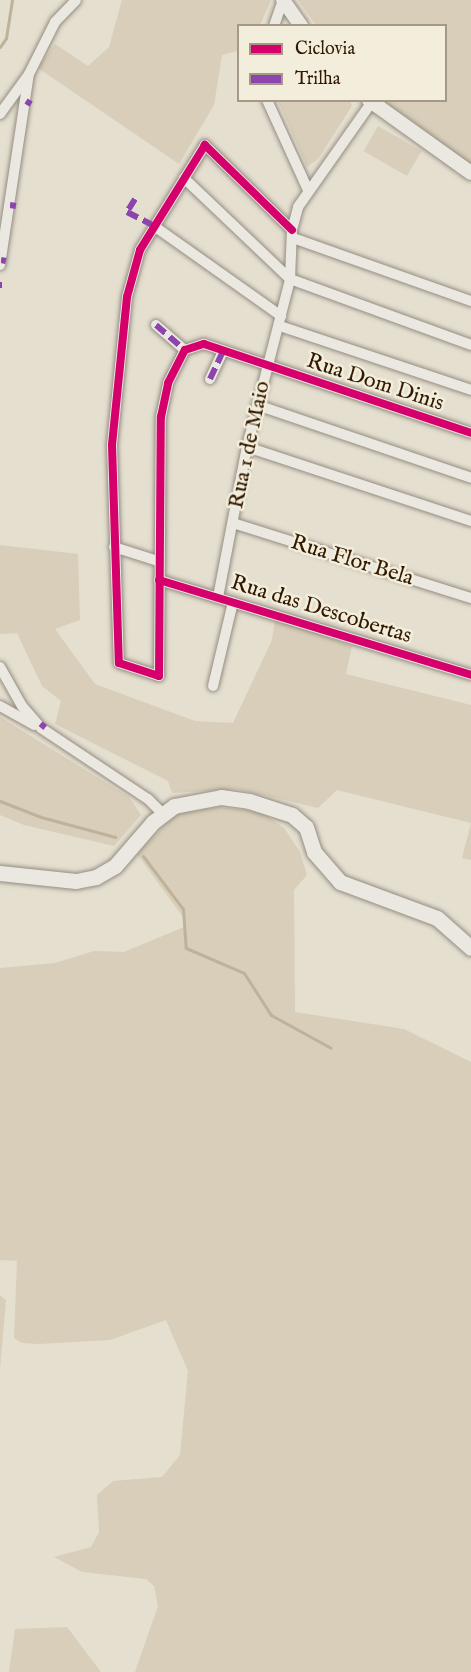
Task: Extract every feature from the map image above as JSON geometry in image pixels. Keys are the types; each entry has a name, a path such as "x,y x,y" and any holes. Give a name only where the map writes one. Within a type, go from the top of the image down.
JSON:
{"main road":[{"path":"0,873 76,881 96,877 115,866 162,813 194,800 221,797 249,801 292,815 306,827 324,868 340,882 437,918 471,948"}],"street":[{"path":"0,265 29,74 35,56 55,22 76,0"},
{"path":"275,24 283,0"},
{"path":"283,0 300,24"},
{"path":"0,114 29,74"},
{"path":"268,102 308,190"},
{"path":"370,102 471,173"},
{"name":"Rua 1 de Maio","path":"218,597 247,447 290,279 292,234 298,207 370,102"},
{"path":"156,325 185,350 168,383 161,417 158,561 159,676 119,663 112,445 127,297 140,250 205,145 292,234 471,301"},
{"path":"184,178 290,279 471,345"},
{"path":"154,226 280,321 471,390"},
{"name":"Rua Dom Dinis","path":"185,350 204,344 267,367 471,433"},
{"path":"210,379 223,351"},
{"path":"257,405 471,478"},
{"path":"247,447 471,521"},
{"name":"Rua Flor Bela","path":"234,523 471,598"},
{"path":"114,547 158,561"},
{"name":"Rua das Descobertas","path":"159,580 471,675"},
{"path":"213,686 233,602"},
{"path":"0,667 22,706 41,728"},
{"path":"0,706 41,728 148,799 162,813"}],"shaded area":[{"path":"122,0 271,0 260,24 237,24 237,51 222,55 214,105 179,164 38,68 55,44 88,66 109,47"},
{"path":"298,0 471,0 471,166 384,102 447,102 447,24 315,24"},
{"path":"278,102 350,102 352,106 318,159 307,167"},
{"path":"378,126 421,151 407,176 364,151"},
{"path":"0,545 78,554 80,620 55,629 95,684 195,721 233,723 272,640 275,619 352,646 346,674 471,705 471,823 337,790 318,808 237,789 172,793 168,781 55,724 61,701 42,686 17,633 0,634"},
{"path":"0,717 129,797 141,815 114,846 24,825 0,815"},
{"path":"219,807 261,812 284,828 300,852 307,875 294,890 295,1012 404,1029 471,1062 471,1672 135,1672 158,1606 154,1586 146,1579 82,1572 54,1557 91,1547 99,1532 97,1495 113,1481 162,1477 180,1455 188,1371 166,1320 110,1340 39,1344 22,1343 14,1338 17,1261 0,1260 0,968 55,963 94,951 124,952 184,927 183,917 137,854 170,819 182,813"},
{"path":"471,823 471,860 462,858"},
{"path":"0,1295 6,1300 0,1369"},
{"path":"67,1627 101,1672 9,1672 15,1629"}],"waterway":[{"path":"0,47 6,38 12,0"},
{"path":"0,801 41,817 115,837"},
{"path":"143,856 183,909 186,948 244,973 271,1015 331,1048"}],"marked path":[{"path":"26,101 31,104"},
{"path":"135,199 127,212 154,226"},
{"path":"10,205 16,206"},
{"path":"1,260 6,261"},
{"path":"156,325 185,350"},
{"path":"210,379 223,351"},
{"path":"41,728 45,723"}],"cycle path":[{"path":"292,230 205,145 140,250 127,297 112,445 119,663 159,676 161,417 168,383 185,350 204,344 471,433"},
{"path":"159,580 471,675"}]}
